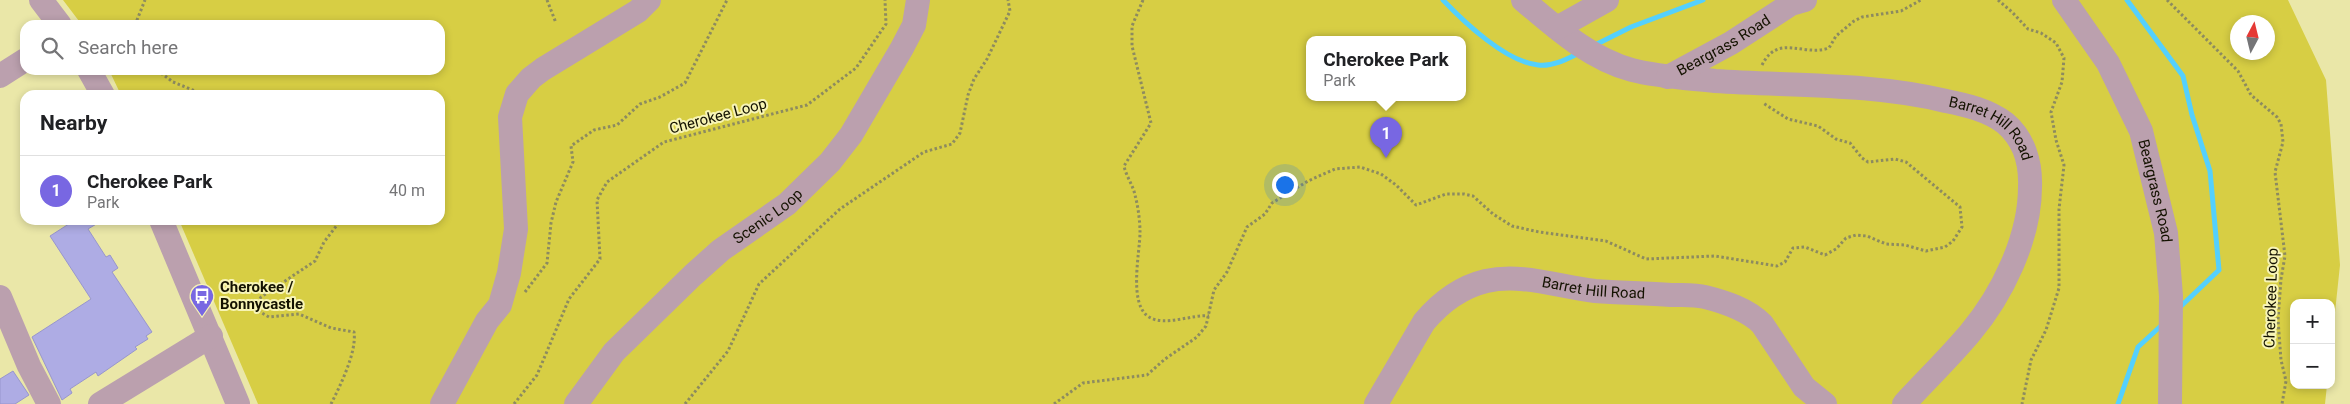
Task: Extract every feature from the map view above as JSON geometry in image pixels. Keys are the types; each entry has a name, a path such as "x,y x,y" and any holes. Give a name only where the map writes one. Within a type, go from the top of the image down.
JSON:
{"street":[{"path":"41,0 56,20"},
{"path":"442,404 487,321 500,305 509,273 516,229 510,117 517,94 531,78 543,69 638,11 649,0"},
{"name":"Scenic Loop","path":"576,404 614,352 693,275 721,250 787,204 830,162 851,135 902,48 914,25 918,0"},
{"name":"Barret Hill Road","path":"1523,0 1560,31 1610,62 1630,70 1668,77 1755,84 1877,90 1941,99 1994,116 2012,130 2024,147 2029,166 2030,193 2025,227 2012,263 1994,298 1971,332 1904,404"},
{"path":"1560,31 1607,0"},
{"name":"Beargrass Road","path":"1668,77 1731,43 1791,4 1804,0"},
{"name":"Beargrass Road","path":"2064,0 2108,63 2141,131 2166,233 2171,296 2170,404"},
{"path":"0,76 20,63"},
{"path":"92,75 100,90"},
{"path":"163,225 238,404"},
{"name":"Barret Hill Road","path":"1376,404 1419,330 1434,310 1446,300 1472,285 1492,280 1513,278 1593,290 1702,296 1738,308 1755,317 1762,324 1804,387 1825,404"},
{"path":"0,297 28,366 49,404"},
{"path":"100,404 211,336"}],"path":[{"path":"137,20 145,0"},
{"path":"547,0 556,23"},
{"path":"520,295 527,290 547,264 551,223 556,202 572,162 572,146 598,128 617,124 640,104 660,97 685,83 727,0"},
{"name":"Cherokee Loop","path":"514,404 537,375 569,299 600,259 598,200 607,182 664,142 807,105 856,68 886,24 885,0"},
{"path":"685,404 728,351 759,284 840,209 924,152 952,144 960,133 968,95 1010,11 1008,0"},
{"path":"1143,0 1132,26 1132,46 1151,123 1124,166 1127,180 1135,193 1140,232 1137,270 1139,302 1143,311 1150,318 1174,320 1209,316"},
{"path":"1054,404 1084,383 1147,375 1165,359 1198,337 1209,316 1214,290 1227,272 1247,227 1265,214 1272,203 1308,181 1335,169 1353,166 1381,174 1416,205 1446,194 1472,196 1493,214 1512,226 1538,232 1606,241 1646,259 1715,256 1777,266 1785,262 1794,248 1805,247 1825,255 1836,249 1842,240 1851,236 1867,236 1886,244 1905,245 1926,251 1945,247 1961,231 1963,221 1960,207 1906,162 1895,159 1872,163 1865,161 1850,143 1836,139 1818,126 1788,119 1758,100 1753,94 1762,64 1772,51 1786,47 1824,50 1829,48 1842,30 1854,21 1862,17 1900,11 1921,0"},
{"name":"Cherokee Loop","path":"2167,0 2238,71 2250,95 2277,117 2281,124 2283,142 2275,172 2286,256 2281,279 2278,320 2281,360 2286,381 2282,404"},
{"path":"164,75 173,82 193,90"},
{"path":"331,404 354,344 354,332 331,328 294,314 269,317 260,312 257,304 261,297 316,261 324,242 337,225"}],"shaded area":[{"path":"63,0 2288,0 2326,80 2340,265 2335,312 2335,299 2290,299 2290,389 2327,389 2325,404 258,404 181,225 445,225 445,90 119,90 111,75 445,75 445,20 78,20"}],"building":[{"path":"67,225 95,225 88,229 106,257 110,255 118,268 112,272 152,332 146,336 148,339 135,347 137,349 98,376 96,372 70,389 72,393 62,400 32,337 91,299 50,236"},
{"path":"13,371 29,395 15,404 0,404 0,379"}],"waterway":[{"path":"1443,0 1486,40 1513,57 1538,65 1549,65 1579,53"},
{"path":"1593,46 1631,27 1703,0"},
{"path":"2127,0 2183,76 2192,115 2210,171 2219,270 2178,309"},
{"path":"2118,404 2138,347 2163,324"}],"place":[{"name":"Cherokee Park","path":"1386,158"},
{"name":"Cherokee / Bonnycastle","path":"202,317"}]}
